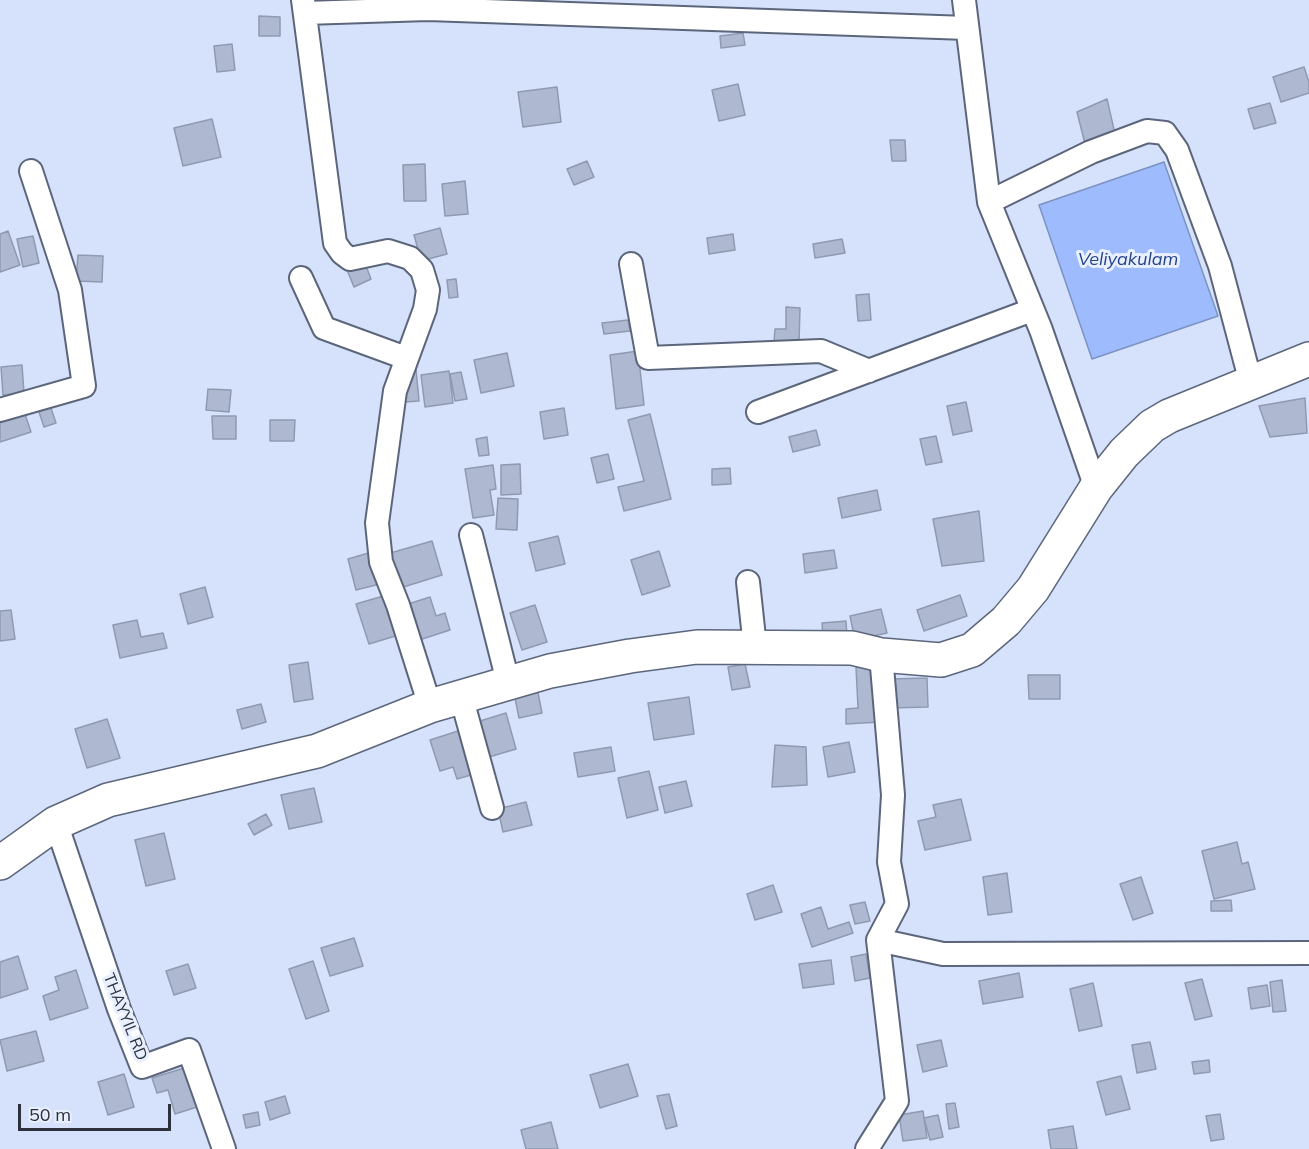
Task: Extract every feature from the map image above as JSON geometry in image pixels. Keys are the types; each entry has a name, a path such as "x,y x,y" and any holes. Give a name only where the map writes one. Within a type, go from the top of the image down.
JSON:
{"main road":[{"path":"0,863 56,823 108,800 317,751 430,706 508,682 647,653 697,647 852,648 881,655 941,660 972,650 991,635 1033,589 1096,488 1124,453 1152,426 1169,416 1309,359"}],"street":[{"path":"964,0 989,202 1032,310 1096,488"},
{"path":"430,706 398,605 381,562 377,523 395,392 428,299 425,278 416,263 395,252 388,251 350,259 335,243 304,6 967,27"},
{"path":"989,202 1090,152 1147,131 1165,134 1177,150 1220,266 1251,383"},
{"path":"0,410 84,386 70,290 31,171"},
{"path":"631,264 648,358 821,351 869,371"},
{"path":"302,278 324,328 406,358"},
{"path":"758,412 1032,310"},
{"path":"471,535 508,682"},
{"path":"748,582 755,647"},
{"path":"867,1149 897,1101 878,940 897,904 888,862 893,795 881,655"},
{"path":"461,696 492,808"},
{"name":"THAYYIL RD","path":"56,823 119,1009 142,1067 189,1050 224,1149"},
{"path":"878,940 943,954 1309,953"}],"water":[{"name":"Veliyakulam","path":"1164,162 1218,316 1092,359 1039,205"}],"building":[{"path":"259,16 280,17 280,36 259,36"},
{"path":"743,33 745,45 721,48 720,36"},
{"path":"232,44 235,70 217,72 214,46"},
{"path":"1304,67 1309,82 1309,93 1281,102 1273,77"},
{"path":"738,84 745,115 719,121 712,90"},
{"path":"557,87 561,122 523,127 518,92"},
{"path":"1107,99 1115,134 1085,144 1077,112"},
{"path":"1270,103 1276,123 1254,129 1248,109"},
{"path":"212,119 221,157 183,166 174,128"},
{"path":"890,140 905,140 906,161 892,161"},
{"path":"587,161 594,177 574,185 567,169"},
{"path":"425,164 426,201 404,201 403,165"},
{"path":"465,181 468,214 445,216 442,184"},
{"path":"440,228 447,254 421,261 414,235"},
{"path":"8,231 20,265 0,272 0,234"},
{"path":"733,234 735,250 709,254 707,238"},
{"path":"33,236 39,263 23,267 17,239"},
{"path":"842,239 845,253 815,258 813,244"},
{"path":"78,255 103,256 102,282 76,281"},
{"path":"363,258 371,279 354,287 345,265"},
{"path":"456,279 458,297 449,298 447,280"},
{"path":"869,294 871,320 858,321 856,295"},
{"path":"786,307 800,308 799,343 774,342 775,329 786,329"},
{"path":"628,320 630,331 604,334 602,323"},
{"path":"638,351 644,405 616,409 610,355"},
{"path":"507,353 514,386 481,393 474,360"},
{"path":"22,365 24,393 3,395 1,367"},
{"path":"402,369 416,369 419,401 405,402"},
{"path":"449,371 453,403 425,407 421,375"},
{"path":"461,372 467,399 455,401 450,374"},
{"path":"208,389 231,390 229,412 206,410"},
{"path":"1305,398 1307,433 1270,437 1259,406"},
{"path":"49,402 56,423 44,427 37,406"},
{"path":"966,402 972,431 953,435 947,406"},
{"path":"23,408 31,432 0,442 0,416"},
{"path":"564,408 568,435 544,439 540,412"},
{"path":"650,414 671,499 624,511 618,487 644,481 628,420"},
{"path":"212,416 236,416 236,439 213,439"},
{"path":"270,420 295,420 294,441 270,441"},
{"path":"816,430 820,445 793,452 789,437"},
{"path":"936,436 942,462 926,465 920,439"},
{"path":"487,437 489,455 479,456 476,439"},
{"path":"608,454 614,479 597,483 591,458"},
{"path":"520,464 521,494 501,495 501,465"},
{"path":"493,465 496,489 490,490 494,515 473,518 465,469"},
{"path":"730,468 731,484 712,485 712,469"},
{"path":"877,490 881,510 842,518 838,498"},
{"path":"498,498 518,499 517,530 496,529"},
{"path":"979,511 984,561 942,566 933,519"},
{"path":"558,536 565,564 536,571 529,543"},
{"path":"432,541 442,575 397,589 387,554"},
{"path":"834,550 837,568 805,573 803,554"},
{"path":"659,551 670,586 642,595 631,560"},
{"path":"372,552 380,584 356,590 348,559"},
{"path":"205,587 213,617 188,624 180,594"},
{"path":"390,594 402,634 369,644 356,604"},
{"path":"960,595 967,616 924,631 917,610"},
{"path":"430,597 436,616 445,613 450,630 413,642 402,606"},
{"path":"535,605 547,642 522,650 510,613"},
{"path":"881,609 887,633 855,640 850,616"},
{"path":"11,610 15,639 0,641 0,611"},
{"path":"137,620 141,637 163,633 167,648 120,658 113,625"},
{"path":"846,621 847,637 823,638 822,623"},
{"path":"308,662 313,699 294,702 289,665"},
{"path":"745,664 750,687 732,690 728,667"},
{"path":"877,666 880,722 846,724 846,709 858,708 856,667"},
{"path":"1028,675 1060,675 1060,699 1029,699"},
{"path":"927,678 928,707 889,708 889,679"},
{"path":"537,688 542,713 519,718 514,693"},
{"path":"689,697 694,734 654,740 648,703"},
{"path":"261,704 266,722 242,729 237,710"},
{"path":"506,713 516,749 489,757 480,721"},
{"path":"107,719 120,758 87,768 75,729"},
{"path":"458,731 471,775 457,779 453,767 440,771 430,740"},
{"path":"849,742 855,772 828,777 823,747"},
{"path":"775,745 806,747 807,785 772,787"},
{"path":"611,747 615,771 578,777 574,753"},
{"path":"649,771 658,810 627,818 618,778"},
{"path":"686,781 692,806 665,813 659,787"},
{"path":"314,788 322,822 289,829 281,795"},
{"path":"961,799 971,840 925,850 918,821 936,817 933,805"},
{"path":"526,802 532,825 503,832 498,809"},
{"path":"266,814 272,825 254,835 248,824"},
{"path":"164,833 175,879 146,886 135,840"},
{"path":"1237,842 1242,864 1248,862 1255,889 1214,899 1202,851"},
{"path":"1007,873 1012,912 988,915 983,877"},
{"path":"1141,877 1153,913 1133,920 1120,884"},
{"path":"773,885 782,912 755,920 747,894"},
{"path":"1231,900 1232,911 1211,911 1211,901"},
{"path":"865,902 870,921 855,924 850,905"},
{"path":"821,907 828,929 849,922 853,933 812,947 801,914"},
{"path":"354,938 363,966 330,976 321,948"},
{"path":"866,954 870,978 855,981 851,957"},
{"path":"18,956 28,989 0,998 0,962"},
{"path":"831,960 834,984 803,988 799,964"},
{"path":"313,961 329,1011 306,1019 289,969"},
{"path":"188,964 196,988 174,995 166,971"},
{"path":"76,970 88,1008 50,1020 43,996 59,990 55,977"},
{"path":"1019,973 1023,997 983,1004 979,981"},
{"path":"1202,979 1212,1016 1195,1020 1185,983"},
{"path":"1282,980 1286,1011 1273,1012 1270,982"},
{"path":"1093,983 1102,1026 1079,1031 1070,989"},
{"path":"1267,985 1270,1006 1251,1009 1248,988"},
{"path":"36,1031 44,1061 7,1071 0,1040"},
{"path":"941,1040 947,1066 923,1072 917,1045"},
{"path":"1150,1042 1156,1069 1137,1073 1132,1045"},
{"path":"1209,1060 1210,1072 1194,1074 1192,1062"},
{"path":"628,1064 638,1096 600,1108 590,1075"},
{"path":"184,1068 197,1107 175,1114 168,1090 157,1093 152,1078"},
{"path":"124,1074 134,1107 108,1115 98,1082"},
{"path":"1121,1076 1130,1109 1106,1115 1097,1082"},
{"path":"669,1094 677,1126 666,1129 657,1096"},
{"path":"285,1096 290,1113 270,1120 265,1102"},
{"path":"955,1103 959,1127 949,1129 946,1104"},
{"path":"923,1111 927,1138 903,1141 899,1115"},
{"path":"258,1112 260,1125 246,1128 243,1115"},
{"path":"1220,1114 1224,1139 1211,1141 1206,1116"},
{"path":"938,1115 943,1137 930,1140 924,1118"},
{"path":"551,1122 558,1149 526,1149 521,1130"},
{"path":"1073,1126 1077,1149 1051,1149 1048,1130"}]}
